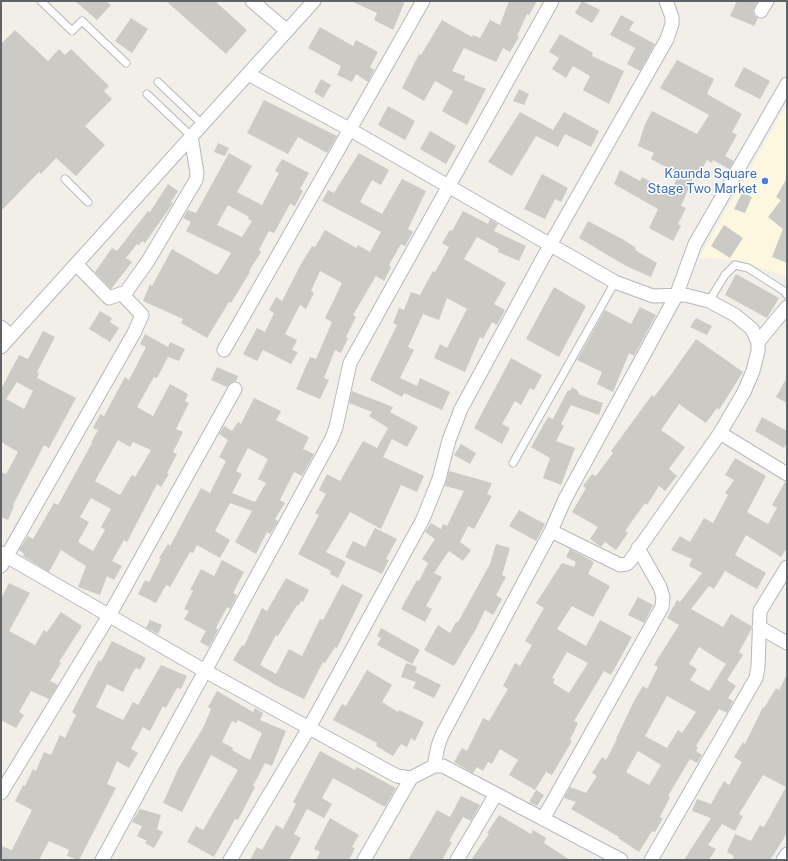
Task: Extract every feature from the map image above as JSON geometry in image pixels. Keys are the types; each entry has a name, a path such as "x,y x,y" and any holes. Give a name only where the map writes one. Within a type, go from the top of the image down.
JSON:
{"street":[{"path":"252,1 287,31"},
{"path":"1,347 314,1"},
{"path":"224,350 423,1"},
{"path":"102,860 332,438 336,427 350,363 552,1"},
{"path":"230,860 309,728 423,519 439,479 449,440 461,409 550,245 667,39 672,24 672,17 666,1"},
{"path":"248,74 349,129 615,282 653,296 685,295 709,301 746,322 752,329 758,342 758,351 749,381 720,433 627,564 620,564 551,531"},
{"path":"434,766 442,735 551,531 565,499 676,296 695,244 787,84"},
{"path":"76,264 109,298 126,292 148,261 196,180 197,173 191,136"},
{"path":"122,294 142,315 134,333 3,558 110,614 205,670 397,776 411,778"},
{"path":"758,342 787,307"},
{"path":"1,327 11,336"},
{"path":"1,793 110,614 235,389"},
{"path":"720,433 787,474"},
{"path":"543,819 662,607 663,597 660,587 638,548"},
{"path":"651,860 756,678 758,667 760,611 787,567"},
{"path":"759,627 787,643"},
{"path":"364,860 411,778 434,766 443,766 621,860"},
{"path":"457,860 496,794"},
{"path":"784,860 787,854"}],"lane":[{"path":"41,1 72,31 82,20 126,63"},
{"path":"158,82 202,124"},
{"path":"147,94 191,136"},
{"path":"65,179 88,202"},
{"path":"709,301 725,275 735,265 748,268 784,291 787,295"},
{"path":"513,463 615,282"}],"shaded area":[{"name":"Kaunda Square Stage Two Market","path":"787,104 787,277 741,260 699,258"}],"building":[{"path":"75,1 106,1 111,5 97,20"},
{"path":"166,1 215,1 247,30 226,54"},
{"path":"351,1 405,1 393,30 374,20 377,13"},
{"path":"509,1 537,1 529,15 527,14 517,36 519,37 510,52 503,48 496,62 464,48 452,71 465,76 464,80 486,89 467,125 442,111 453,91 435,81 424,101 402,88 419,54 421,55 442,20 472,37 473,35 480,38 490,20 500,25"},
{"path":"582,1 600,10 592,23 575,13"},
{"path":"737,1 758,1 753,10 754,15 758,18 754,26 730,16"},
{"path":"621,15 634,22 629,30 655,44 640,71 627,64 635,48 610,35"},
{"path":"131,18 148,29 132,53 115,41"},
{"path":"320,27 353,46 356,40 378,52 370,67 374,70 368,82 356,74 352,82 337,75 341,66 308,48"},
{"path":"15,30 48,61 59,49 65,55 71,49 109,86 104,91 112,99 85,126 105,145 76,176 56,158 41,174 39,172 1,211 1,44"},
{"path":"560,34 593,53 592,56 624,71 609,104 583,90 590,76 573,66 566,78 552,69 559,58 549,52"},
{"path":"677,60 714,79 707,94 742,114 732,132 737,135 725,156 734,161 729,169 713,160 712,163 707,160 696,180 693,178 681,206 686,208 678,224 681,226 673,241 649,228 658,209 614,184 620,170 640,181 642,177 670,193 679,174 651,159 654,153 638,146 645,124 652,111 697,134 709,115 660,88"},
{"path":"744,67 770,81 760,99 734,86"},
{"path":"321,79 331,85 323,98 314,92"},
{"path":"519,89 529,94 524,105 513,101"},
{"path":"264,100 337,136 327,153 298,137 288,154 247,133"},
{"path":"388,106 415,121 405,140 378,125"},
{"path":"520,112 553,130 564,112 599,131 591,147 565,134 558,147 536,136 512,176 488,162"},
{"path":"430,131 456,146 446,164 420,149"},
{"path":"218,143 229,148 225,156 214,152"},
{"path":"229,153 252,166 237,192 262,205 279,173 275,171 282,159 309,173 300,189 303,191 295,206 290,204 274,233 269,231 259,250 261,252 249,271 250,272 231,303 229,302 207,338 181,323 183,319 143,301 150,284 152,286 172,249 215,274 218,274 231,253 186,231 191,222 183,218 188,210 196,213","holes":["228,205 249,217 248,219 252,221 242,237 217,225"]},
{"path":"359,153 389,170 381,185 372,180 360,202 382,214 402,179 426,191 408,229 413,232 405,246 401,244 389,265 391,267 384,281 376,276 353,315 356,317 346,337 348,338 341,353 335,350 324,378 329,380 320,399 296,389 310,357 316,359 332,322 325,318 342,283 320,271 311,291 314,293 306,309 300,305 285,334 297,340 292,350 298,352 291,364 263,350 257,361 243,354 257,328 265,332 274,313 269,310 276,297 282,301 301,264 312,246 315,247 325,230 356,248 358,245 370,252 381,232 322,201 328,190 334,193"},
{"path":"542,174 568,188 561,202 555,199 545,219 524,209"},
{"path":"787,178 787,263 772,257 783,229 768,217 781,200 776,197"},
{"path":"168,184 178,191 171,202 173,203 145,243 142,241 139,245 137,244 126,258 132,262 111,289 95,272 112,248 117,251 148,211 150,212"},
{"path":"742,193 752,197 745,213 734,209"},
{"path":"463,211 488,224 490,219 498,224 494,231 526,246 519,261 498,252 499,249 477,237 464,259 506,283 494,304 505,310 497,325 492,322 483,339 480,337 465,372 434,358 440,344 447,348 467,309 447,298 439,320 423,314 408,347 414,350 400,378 417,386 420,378 450,392 442,410 404,393 402,397 370,380 397,325 393,323 399,308 404,310 411,292 420,295 433,271 435,272 449,247 442,243 450,230 452,231"},
{"path":"588,221 624,240 636,248 635,250 657,263 651,277 626,266 579,238"},
{"path":"724,225 743,238 730,258 711,246"},
{"path":"736,274 779,298 767,318 725,295"},
{"path":"554,287 586,306 559,357 526,339"},
{"path":"640,307 656,315 634,356 629,353 613,392 597,384 602,372 577,360 605,310 631,324"},
{"path":"100,311 112,318 110,322 119,328 110,342 89,329"},
{"path":"696,318 712,326 707,335 690,327"},
{"path":"43,331 55,337 37,372 39,373 37,378 76,398 49,448 44,445 13,505 14,506 8,520 1,517 1,472 6,474 18,452 1,442 1,389 19,355 28,359","holes":["17,382 33,391 24,409 6,399"]},
{"path":"145,334 168,347 170,342 185,349 179,361 168,357 157,378 154,377 137,407 153,416 170,384 188,394 185,401 189,403 176,429 183,432 173,452 177,454 167,473 169,474 161,487 157,484 127,542 124,540 112,561 122,566 114,580 107,576 100,595 78,587 86,566 61,550 49,572 23,556 24,554 19,550 28,536 33,539 54,503 58,505 98,430 93,428 100,414 104,416 125,377 129,380 146,347 140,344","holes":["118,440 130,447 133,442 151,450 135,477 132,475 120,495 95,481","91,498 111,509 101,527 105,530 93,551 78,542 89,522 80,517"]},
{"path":"696,339 743,372 719,410 717,408 706,423 679,404 661,430 685,447 669,469 677,476 665,491 659,486 647,505 645,503 625,531 628,533 616,550 605,542 601,547 590,539 598,527 572,512 586,488 583,486 592,474 596,476 613,453 611,451 652,395 654,397 670,376"},
{"path":"511,358 542,375 534,390 530,388 521,405 515,401 502,424 510,428 502,444 474,428"},
{"path":"217,367 238,376 236,381 231,382 227,387 211,380"},
{"path":"787,377 787,403 776,397"},
{"path":"572,387 579,392 578,394 603,403 599,415 571,405 561,424 564,426 556,441 575,448 561,485 543,478 550,458 531,447 548,417 553,419 568,390 570,391"},
{"path":"352,391 393,407 390,412 418,427 407,447 392,439 383,457 424,476 417,492 401,485 381,529 350,512 326,552 346,562 338,578 330,574 331,571 298,554 319,515 315,513 326,494 319,490 327,474 340,481 363,441 377,448 388,428 369,416 372,412 349,403"},
{"path":"254,398 281,411 276,420 309,437 303,449 314,454 302,476 294,472 280,500 285,503 275,519 278,521 270,534 267,532 256,554 235,542 252,511 230,503 215,531 230,540 220,558 197,545 193,553 190,552 170,587 166,585 156,603 138,594 145,580 149,582 161,559 159,558 168,544 170,546 201,488 210,493 226,461 219,457 228,440 219,434 224,426 232,431 238,422 241,424","holes":["248,448 268,459 258,479 266,483 255,502 232,493 242,474 236,471"]},
{"path":"762,417 787,431 787,443 784,448 755,431"},
{"path":"461,444 476,453 470,464 454,455"},
{"path":"735,458 766,476 747,512 768,524 777,508 772,505 785,482 787,482 787,548 781,557 746,535 735,555 766,573 757,589 725,571 714,589 709,586 691,609 723,627 731,614 751,626 751,630 739,652 743,655 727,680 736,686 728,698 733,701 727,713 719,709 696,746 698,747 696,751 702,755 697,763 690,759 668,796 670,797 660,817 663,818 655,832 652,831 639,852 618,838 619,837 571,809 576,802 564,798 570,787 586,793 597,776 592,773 602,757 606,760 634,701 643,686 647,689 658,667 654,665 679,625 667,618 677,600 680,602 702,573 689,566 692,559 671,550 680,536 690,542 704,518 713,523 728,495 725,493 734,480 725,475","holes":["699,647 726,664 709,691 690,680 697,669 689,664","667,696 696,712 682,733 678,730 667,748 645,736","638,751 661,765 649,785 626,772"]},
{"path":"449,471 492,483 487,494 492,496 474,529 468,526 460,542 471,550 463,561 449,551 434,573 442,577 426,606 432,609 425,622 401,609 417,580 419,581 428,563 422,559 435,539 425,532 431,523 441,529 443,524 447,526 464,491 445,486"},
{"path":"519,510 545,524 536,541 509,526"},
{"path":"375,528 397,539 386,559 389,560 382,574 345,557 353,541 365,547"},
{"path":"496,544 510,548 502,575 506,577 496,595 502,599 493,615 485,610 476,629 454,666 424,650 438,625 450,633 456,622 458,622 490,564"},
{"path":"570,549 594,562 588,574 610,586 593,617 572,606 557,629 586,646 600,620 632,637 611,675 604,671 574,721 578,723 570,740 572,741 552,775 546,772 535,790 509,775 518,760 500,749 492,764 488,762 483,771 477,767 473,773 454,762 462,748 467,751 483,718 489,721 508,689 503,686 515,663 520,666 532,645 525,641 544,608 536,603 562,563 574,567 576,562 566,557","holes":["567,652 588,663 569,693 553,683 555,679 552,678"]},
{"path":"222,560 244,572 233,593 237,595 230,609 227,607 216,628 218,630 209,647 200,642 206,631 184,619 189,611 184,609 193,591 190,590 201,569 214,576"},
{"path":"286,578 309,590 303,602 301,601 298,606 297,605 278,636 276,635 260,665 276,674 289,649 302,656 320,619 323,620 342,584 363,595 337,648 335,647 325,663 323,662 304,699 277,686 233,660 242,645 244,646 262,608 267,611"},
{"path":"9,583 30,593 9,631 35,645 44,630 47,632 61,612 82,626 59,662 61,663 50,681 58,685 49,699 31,691 19,712 24,715 16,728 1,720 1,599"},
{"path":"638,597 653,605 644,623 628,615"},
{"path":"150,620 162,625 158,634 146,628"},
{"path":"381,628 420,650 412,664 377,645 381,638 377,636"},
{"path":"112,641 146,658 140,670 136,668 133,672 123,692 107,684 96,707 123,720 133,702 138,705 161,665 187,676 181,689 177,688 166,708 163,706 150,731 143,727 131,749 138,753 129,768 117,761 107,784 116,788 79,860 67,856 69,850 49,841 39,860 1,860 1,846 12,850 32,810 15,801 23,785 25,786 33,769 36,771 44,752 51,755 60,735 65,738 76,715 72,712 99,660 101,662"},
{"path":"406,663 417,667 415,672 441,685 434,698 413,688 416,682 401,677"},
{"path":"367,670 392,685 382,702 398,712 399,710 424,722 415,741 411,738 407,747 401,744 393,756 376,746 377,743 333,720 342,704 346,706"},
{"path":"787,674 787,832 783,840 770,860 732,860 734,856 727,852 735,834 751,841 760,825 764,827 786,787 763,775 739,814 743,816 735,831 722,824 708,845 716,849 709,860 684,860 711,818 692,811 697,799 711,804 724,781 729,785 742,762 734,757 743,742 745,744 763,707 764,708 776,688 779,690"},
{"path":"217,691 253,712 255,708 263,713 260,720 286,731 272,766 265,763 253,786 255,787 238,820 235,819 214,857 187,842 196,826 203,830 238,770 211,755 182,812 163,803 178,769 203,728 211,709 208,707","holes":["238,720 262,733 250,760 232,750 233,748 222,742 232,721 236,723"]},
{"path":"320,751 355,770 357,767 396,788 385,807 333,778 322,798 332,804 324,818 307,809 294,834 301,838 289,860 250,860 257,847 262,850 276,825 283,829 296,804 293,802"},
{"path":"536,790 544,795 537,806 529,802"},
{"path":"461,796 480,805 471,821 463,817 449,841 452,842 442,860 408,860 437,810 450,817"},
{"path":"140,809 161,815 157,829 163,832 154,848 145,843 147,841 137,836 142,826 132,822"},
{"path":"499,815 531,834 533,830 546,838 544,843 570,860 471,860 489,834 487,833"},
{"path":"330,818 359,835 352,847 355,848 349,860 316,860 320,852 314,849"}],"place":[{"name":"Kaunda Square Stage Two Market","path":"765,181"}]}
